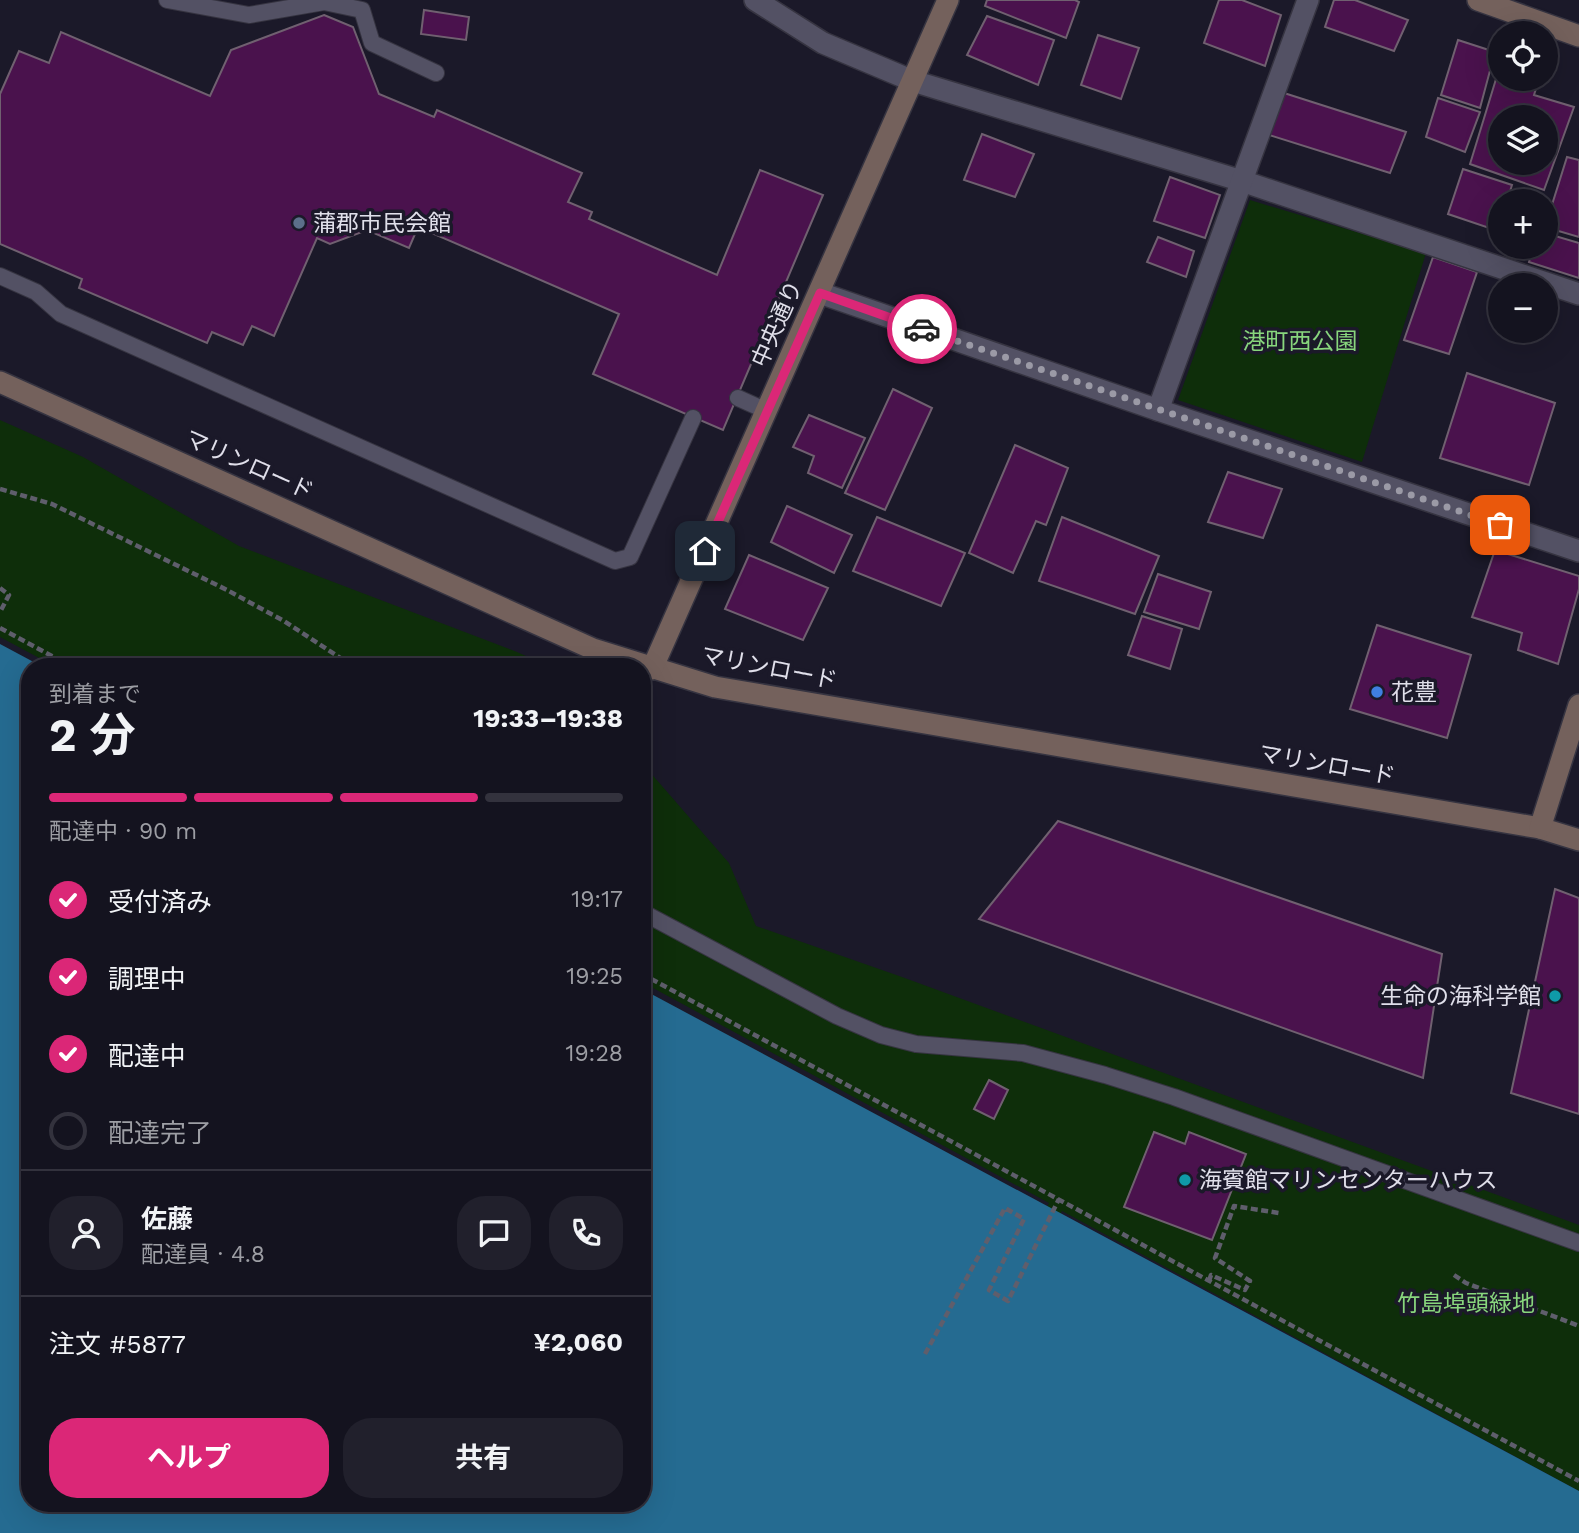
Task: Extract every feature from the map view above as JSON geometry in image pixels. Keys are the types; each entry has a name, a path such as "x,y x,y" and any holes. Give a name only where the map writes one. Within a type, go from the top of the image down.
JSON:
{"street":[{"path":"755,0 823,43 913,81 1242,180 1579,294"},
{"name":"中央通り","path":"652,669 948,0"},
{"path":"1158,410 1308,0"},
{"path":"1478,0 1579,36"},
{"path":"820,293 1579,551"},
{"name":"マリンロード","path":"0,382 593,649 620,658"},
{"name":"マリンロード","path":"652,669 715,687 1540,828 1579,840"},
{"path":"1540,828 1579,705"}],"lane":[{"path":"167,0 249,15 324,2 362,10 372,44 436,73"},
{"path":"0,276 36,292 61,314 615,561 630,557 693,418"},
{"path":"738,398 767,411"},
{"path":"651,917 837,1016 881,1035 916,1044 1023,1053 1105,1075 1174,1097 1579,1243"}],"path":[{"path":"0,489 52,504 226,590 284,621 340,658"},
{"path":"0,588 9,595 0,612"},
{"path":"0,628 55,658"},
{"path":"651,979 1579,1481"},
{"path":"925,1354 1005,1208 1024,1219 989,1290 1008,1301 1059,1199"},
{"path":"1209,1281 1212,1275 1245,1290 1250,1281 1215,1258 1234,1206 1279,1213"},
{"path":"1454,1275 1466,1283 1579,1326"}],"green space":[{"name":"港町西公園","path":"1250,200 1426,253 1362,462 1178,400"},
{"path":"0,420 83,457 239,546 530,658 39,658 0,637"},
{"name":"竹島埠頭緑地","path":"651,773 729,863 756,926 1579,1225 1579,1491 1062,1211 1031,1272 1004,1289 1049,1203 651,987"}],"water":[{"path":"0,644 26,658 21,658 21,1512 651,1512 651,994 1579,1491 1579,1533 0,1533"}],"building":[{"path":"987,0 1079,2 1066,38 985,6"},
{"path":"1219,0 1242,0 1281,15 1265,66 1204,43"},
{"path":"1334,0 1355,0 1408,20 1394,51 1325,27"},
{"path":"424,10 469,17 466,40 421,34"},
{"name":"蒲郡市民会館","path":"324,15 353,27 379,94 434,117 437,110 582,173 568,202 592,212 589,219 717,275 760,170 823,195 723,430 593,374 619,314 418,227 409,248 367,230 330,244 317,238 274,336 252,326 243,345 212,332 207,343 79,288 82,279 0,244 0,94 19,51 49,63 61,32 210,96 231,50"},
{"path":"987,16 1054,40 1038,85 967,55"},
{"path":"1098,35 1139,48 1121,99 1081,85"},
{"path":"1458,40 1488,50 1488,78 1480,108 1441,95"},
{"path":"1492,91 1535,91 1534,95 1574,107 1558,151 1558,105 1488,105"},
{"path":"1284,93 1406,132 1390,173 1269,135"},
{"path":"1438,98 1480,112 1465,152 1426,137"},
{"path":"1488,105 1488,170 1470,164"},
{"path":"982,134 1034,154 1015,197 964,180"},
{"path":"1567,157 1579,160 1579,237 1558,231 1557,189"},
{"path":"1463,169 1512,185 1511,189 1488,189 1488,228 1448,214"},
{"path":"1501,175 1549,175 1544,189"},
{"path":"1170,177 1220,195 1205,238 1154,221"},
{"path":"1158,237 1194,251 1186,277 1147,262"},
{"path":"1558,237 1579,243 1579,278 1529,262 1530,259 1558,259"},
{"path":"1433,257 1477,272 1449,354 1404,340"},
{"path":"1467,373 1555,403 1529,485 1440,458"},
{"path":"893,389 932,408 885,510 845,493"},
{"path":"809,415 865,438 842,488 808,473 814,456 793,447"},
{"path":"1015,445 1068,468 1046,525 1036,521 1013,573 969,553"},
{"path":"1228,472 1282,489 1263,538 1208,522"},
{"path":"787,506 852,535 834,573 771,542"},
{"path":"877,517 965,553 941,606 853,571"},
{"path":"1062,517 1159,556 1135,614 1039,581"},
{"path":"1495,550 1579,576 1579,589 1558,664 1518,650 1522,633 1472,617"},
{"path":"749,555 828,588 803,640 725,609"},
{"path":"1158,574 1211,592 1199,629 1144,612"},
{"path":"1142,616 1182,629 1170,669 1128,655"},
{"path":"1377,625 1471,655 1447,738 1350,709"},
{"path":"1058,821 1442,954 1423,1078 979,919"},
{"name":"生命の海科学館","path":"1555,889 1579,898 1579,1114 1511,1093"},
{"path":"989,1080 1008,1090 994,1119 974,1109"},
{"name":"海賓館マリンセンターハウス","path":"1154,1132 1185,1144 1189,1132 1246,1154 1212,1240 1124,1207"}],"way so far":[{"path":"922,329 1500,525"}],"place":[{"name":"蒲郡市民会館","path":"299,223"},
{"name":"花豊","path":"1377,692"},
{"name":"生命の海科学館","path":"1555,996"},
{"name":"海賓館マリンセンターハウス","path":"1185,1180"}],"route":[{"path":"705,551 820,293 922,329"}]}
